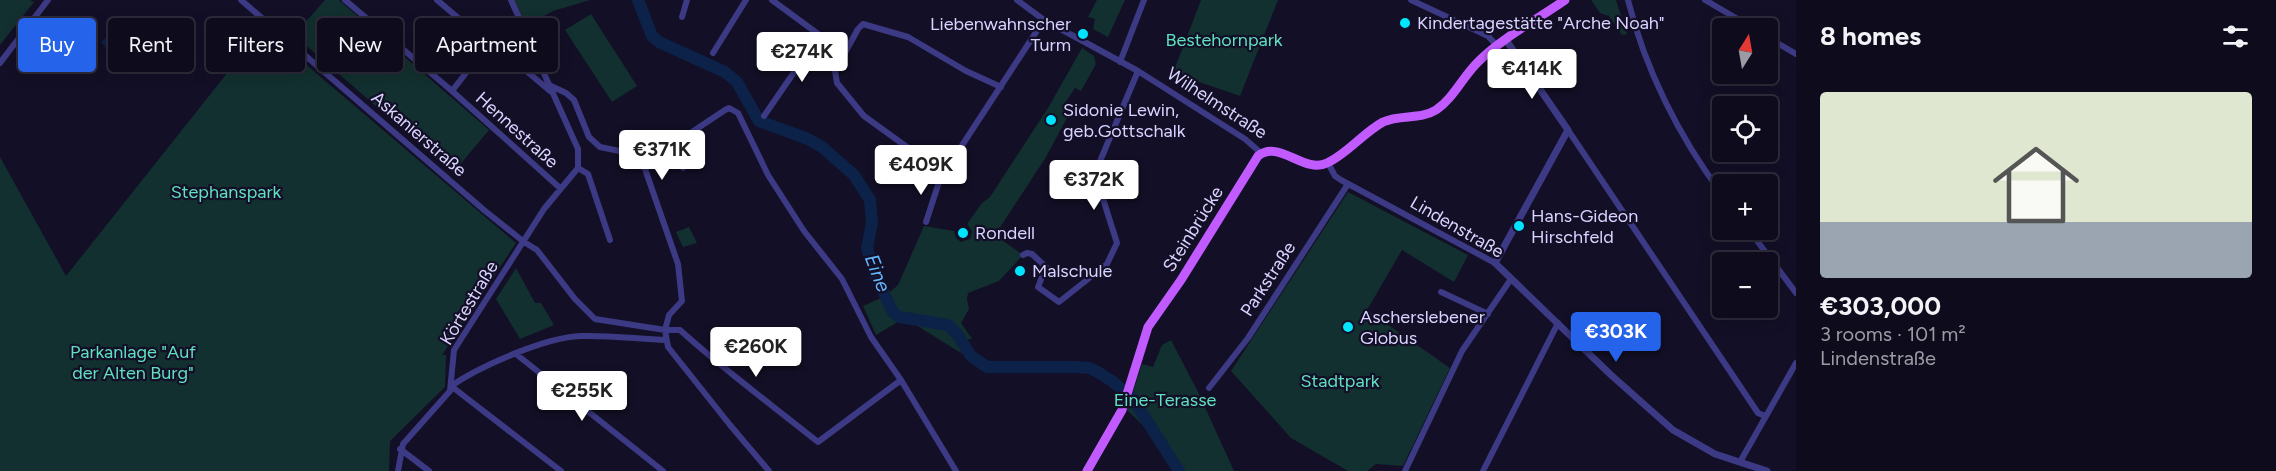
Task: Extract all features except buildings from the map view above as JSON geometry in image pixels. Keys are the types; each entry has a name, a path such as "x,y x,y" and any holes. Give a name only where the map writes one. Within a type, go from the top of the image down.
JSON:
{"main road":[{"path":"1328,163 1383,122 1435,111 1448,99 1479,61 1497,46 1565,0"},
{"name":"Wilhelmstraße","path":"1261,153 1273,151 1314,166 1328,163"},
{"name":"Steinbrücke","path":"1087,471 1114,427 1123,406 1143,338 1151,322 1181,280 1261,153"}],"street":[{"path":"0,63 48,0"},
{"name":"Askanierstraße","path":"241,0 524,242"},
{"name":"Hennestraße","path":"345,0 452,91 560,188"},
{"path":"437,0 459,18"},
{"path":"512,0 518,18"},
{"path":"682,16 687,0"},
{"path":"713,53 746,0"},
{"path":"772,0 844,54"},
{"name":"Wilhelmstraße","path":"1017,0 1044,20 1138,71 1245,140 1261,153"},
{"path":"1120,62 1144,0"},
{"path":"1411,0 1488,36 1497,46"},
{"path":"1628,0 1667,106 1699,164 1712,181"},
{"path":"1705,0 1736,18"},
{"path":"926,222 940,179 1044,20"},
{"path":"940,179 907,147 864,116 835,79 835,71 863,24 908,37 958,67 1001,87"},
{"path":"764,116 819,36"},
{"path":"1506,40 1758,413 1765,416"},
{"path":"1778,43 1796,54"},
{"path":"1023,255 1032,254 1046,267 1038,287 1059,302 1107,264 1117,243 1097,175 1106,144 1138,71"},
{"path":"452,91 467,72"},
{"path":"528,72 550,89 566,93 574,100 589,137 600,147 629,153 645,169 678,264 682,301 669,315 665,330 668,347 730,426 769,471"},
{"path":"542,72 578,149 578,168 588,174 610,240"},
{"path":"683,168 677,153 680,140 729,108 738,113 768,175 804,231 831,263 851,294 871,337 901,380 956,471"},
{"path":"1495,263 1568,130"},
{"name":"Lindenstraße","path":"1328,163 1335,176 1348,184 1495,263 1618,382 1673,430 1715,454 1767,471"},
{"name":"Körtestraße","path":"451,386 454,350 560,188 578,168"},
{"name":"Parkstraße","path":"1209,388 1248,338 1348,184"},
{"path":"1757,240 1796,292"},
{"path":"524,242 537,250 579,304 595,319 665,330 680,330 736,379 818,442 901,380"},
{"path":"1405,471 1462,351 1511,279"},
{"path":"1441,292 1488,314"},
{"path":"1483,471 1558,323"},
{"path":"398,471 400,449 407,437 447,397 451,386 488,365 548,343 580,336 666,340"},
{"path":"516,354 663,471"},
{"path":"1740,462 1796,363"},
{"path":"451,386 561,471"},
{"path":"400,449 429,471"}],"green space":[{"path":"0,0 34,2 21,18 18,18 18,22 0,45"},
{"path":"325,0 339,0 360,18 317,18 317,55 305,45 305,23"},
{"path":"511,0 590,0 553,11 540,18 518,18"},
{"path":"1097,0 1125,0 1108,37 1093,29 1095,19 1088,17"},
{"name":"Bestehornpark","path":"1201,0 1278,0 1240,96 1173,73"},
{"path":"1591,0 1616,0 1627,34 1622,35 1609,16 1600,13"},
{"path":"591,14 637,86 612,102 565,30"},
{"path":"1082,48 1094,56 1096,64 1081,91 1075,88 1062,108 1069,114 1046,157 995,235 1023,255 999,281 968,293 969,309 961,323 972,339 968,339 961,353 911,322 901,320 876,335 863,306 885,296 898,285 924,226 954,231 956,238 961,242 970,239 972,231 967,224 982,203 990,197 1048,108"},
{"path":"403,55 415,66 415,72 422,72 489,130 453,173 337,72 403,72"},
{"path":"305,64 516,243 442,355 446,355 445,387 390,441 389,471 0,471 0,157 66,276 228,72 305,72"},
{"name":"Stadtpark","path":"1348,192 1468,255 1454,282 1402,250 1367,310 1450,368 1403,466 1376,464 1367,471 1348,471 1291,438 1231,371"},
{"path":"689,227 697,243 683,247 676,232"},
{"path":"516,268 535,303 541,303 554,325 520,339 496,299"},
{"name":"Eine-Terasse","path":"1171,340 1234,471 1180,471 1158,440 1127,410 1142,364 1153,367 1162,345"}],"water":[{"path":"108,36 108,51 101,42"}],"waterway":[{"name":"Eine","path":"638,0 652,36 659,42 725,72 737,82 759,121 808,139 822,147 854,175 870,200 872,223 867,248 875,275 893,312 899,317 948,325 957,334 971,356 987,367 1075,367 1096,371 1133,399 1179,471"}],"place":[{"name":"Kindertagestätte \"Arche Noah\"","path":"1405,23"},
{"name":"Liebenwahnscher Turm","path":"1083,34"},
{"name":"Sidonie Lewin, geb.Gottschalk","path":"1051,120"},
{"name":"Hans-Gideon Hirschfeld","path":"1519,226"},
{"name":"Rondell","path":"963,233"},
{"name":"Malschule","path":"1020,271"},
{"name":"Ascherslebener Globus","path":"1348,327"}],"park label":[{"name":"Stephanspark","path":"226,192"},
{"name":"Parkanlage \"Auf der Alten Burg\"","path":"133,362"}]}
